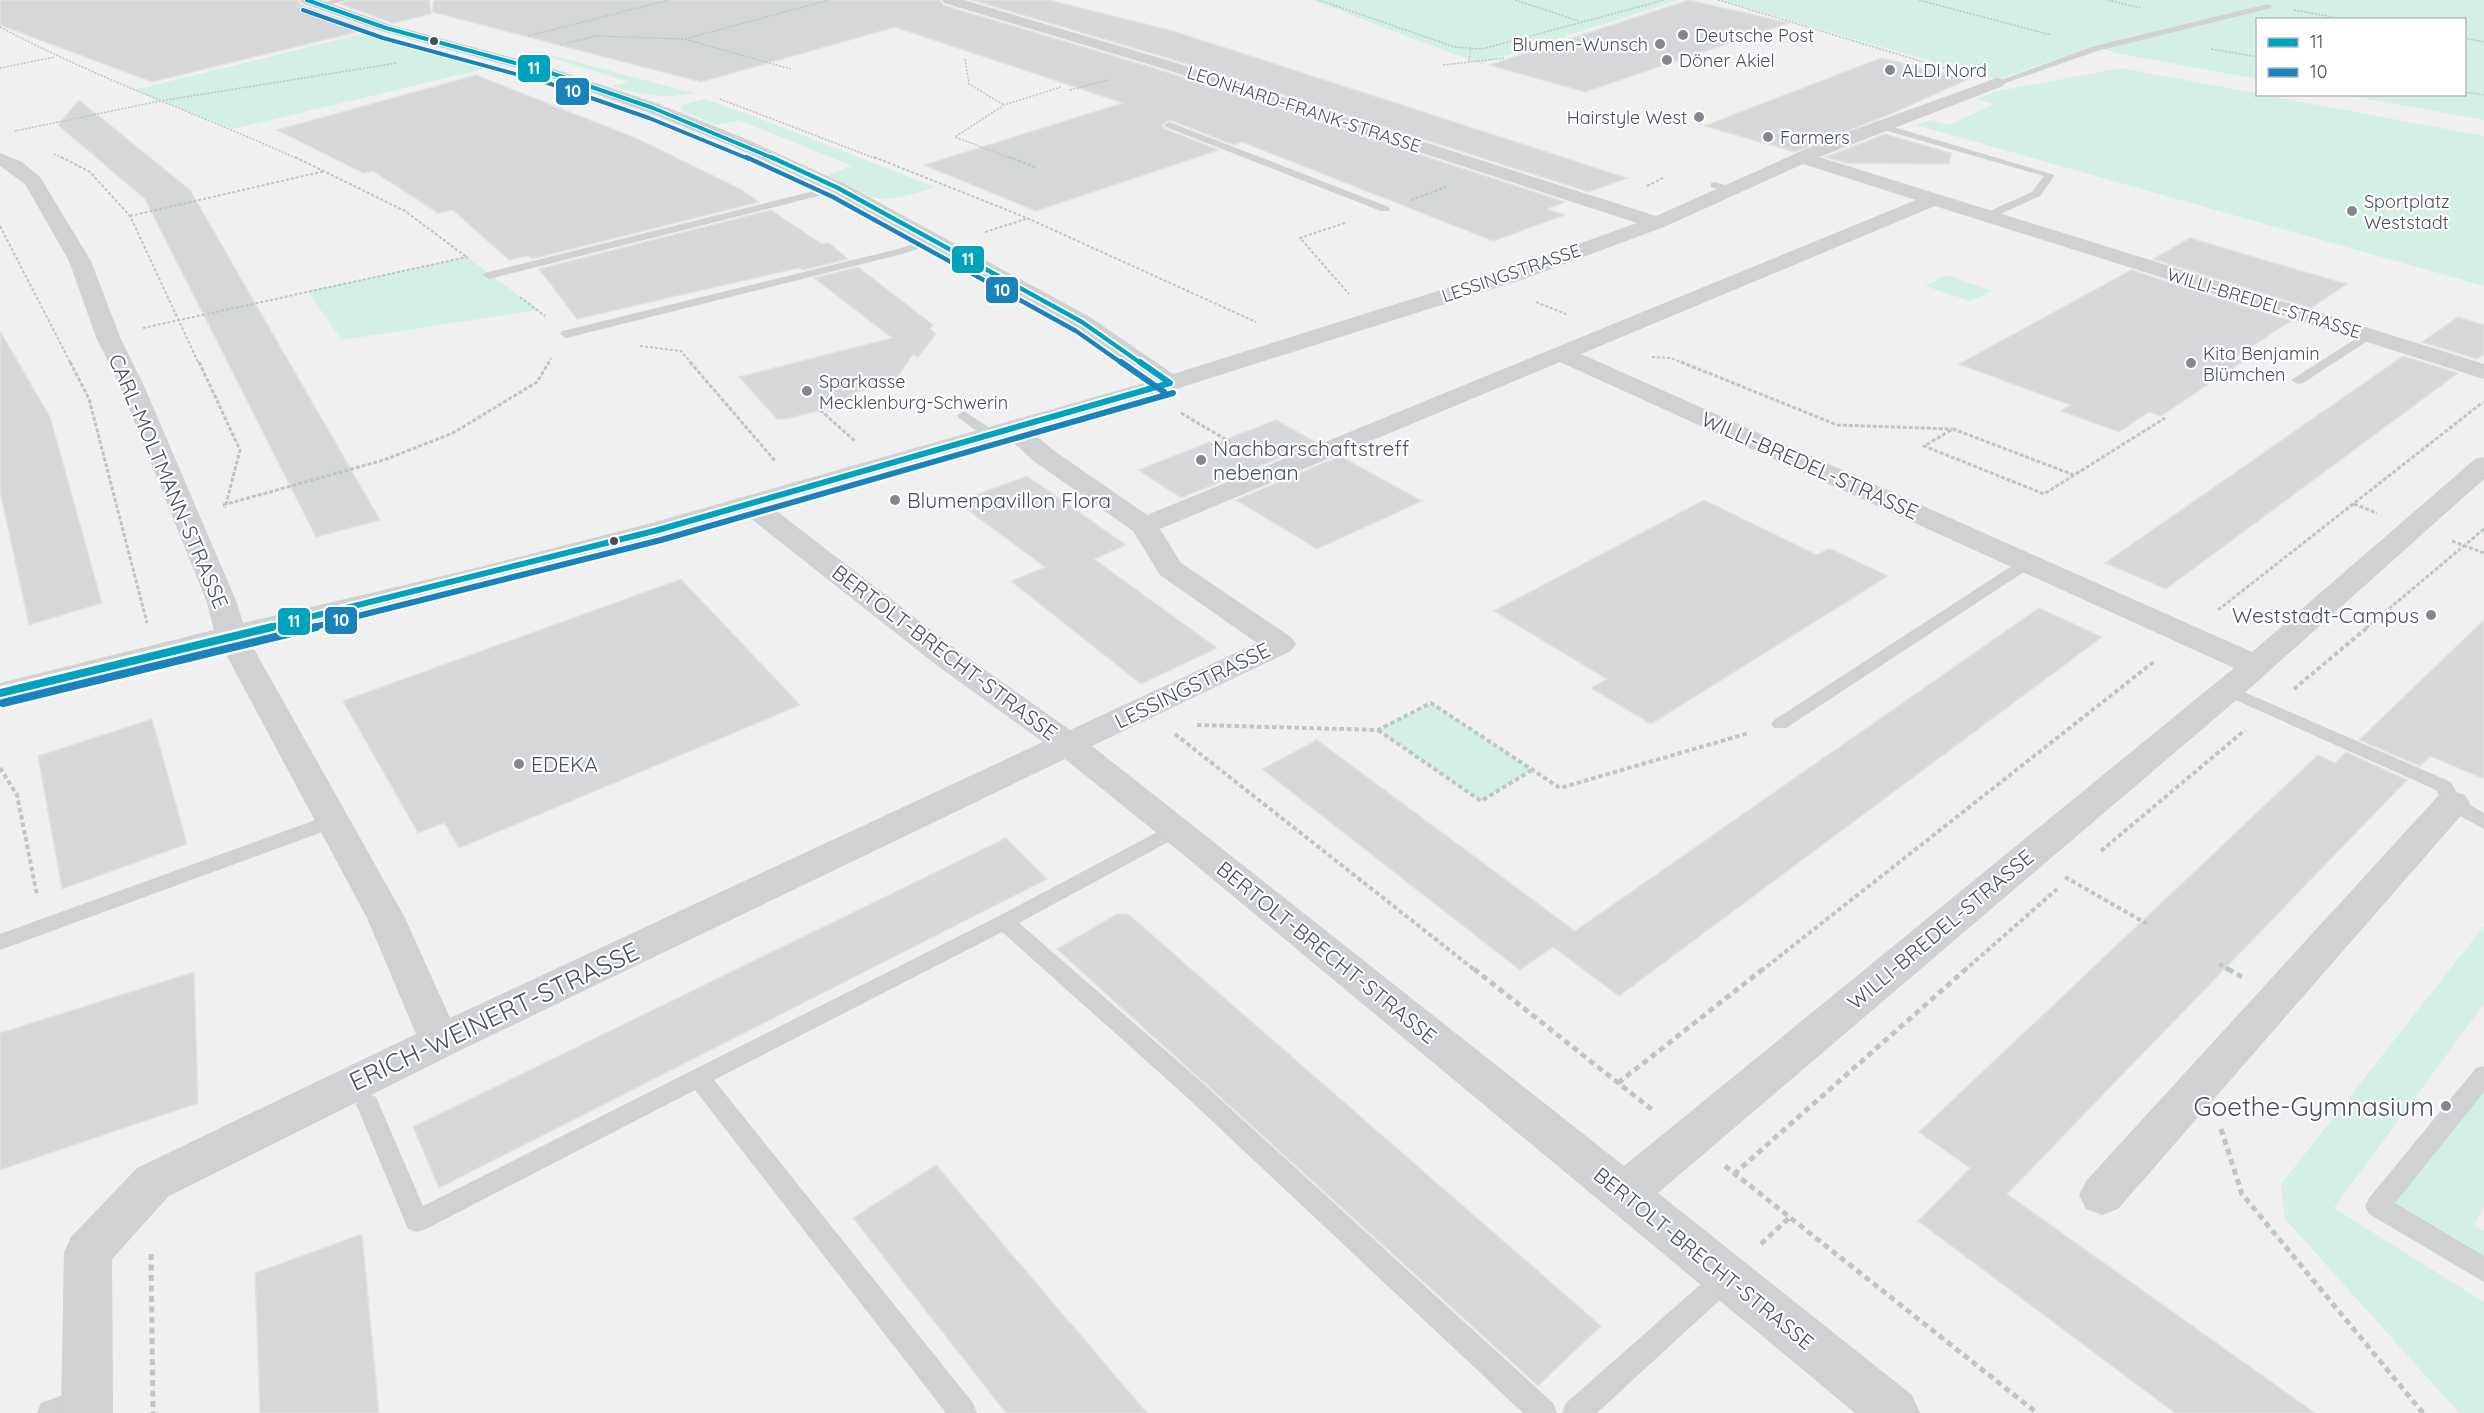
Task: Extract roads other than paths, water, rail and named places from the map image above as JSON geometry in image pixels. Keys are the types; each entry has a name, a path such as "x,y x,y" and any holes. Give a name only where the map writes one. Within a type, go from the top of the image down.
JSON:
{"street":[{"name":"LEONHARD-FRANK-STRASSE","path":"950,0 1164,64 1657,224"},
{"path":"314,2 386,28 507,60 653,108 740,143 838,188 1082,322 1170,383"},
{"name":"LESSINGSTRASSE","path":"0,693 487,574 750,504 1170,383 1516,274 1657,224 1723,187 1997,83"},
{"name":"WILLI-BREDEL-STRASSE","path":"1803,158 2484,372"},
{"name":"CARL-MOLTMANN-STRASSE","path":"0,159 15,166 33,182 80,261 108,336 133,388 222,603 231,635 386,918 440,1041"},
{"path":"1144,526 1935,199"},
{"name":"WILLI-BREDEL-STRASSE","path":"1561,354 2256,665"},
{"name":"LESSINGSTRASSE","path":"1002,432 1044,456 1144,526 1170,569 1280,644 1148,718 1069,745"},
{"name":"WILLI-BREDEL-STRASSE","path":"1625,1193 2229,690 2484,465"},
{"name":"BERTOLT-BRECHT-STRASSE","path":"750,504 946,657 1069,745 1176,829 1894,1413"},
{"name":"ERICH-WEINERT-STRASSE","path":"75,1408 88,1252 153,1182 440,1041 1069,745"},
{"path":"2102,1195 2205,1080 2468,813"}],"lane":[{"path":"314,2 343,0"},
{"path":"1997,83 2094,49 2268,6"},
{"path":"1169,125 1385,209"},
{"path":"1880,126 2050,175 2036,194 1987,216"},
{"path":"489,275 838,188"},
{"path":"566,334 902,251 935,240"},
{"path":"2298,380 2368,335"},
{"path":"964,415 1002,432"},
{"path":"1780,724 2027,562"},
{"path":"2229,690 2444,786 2468,813"},
{"path":"0,942 332,820"},
{"path":"368,1104 417,1221 1004,922 1176,829"},
{"path":"1004,922 1188,1084 1543,1413"},
{"path":"2484,1075 2378,1206 2484,1270"},
{"path":"699,1078 963,1413"},
{"path":"1576,1413 1727,1277"}],"place":[{"name":"Deutsche Post","path":"1683,35"},
{"name":"Blumen-Wunsch","path":"1660,44"},
{"name":"Döner Akiel","path":"1667,60"},
{"name":"ALDI Nord","path":"1890,70"},
{"name":"Hairstyle West","path":"1699,117"},
{"name":"Farmers","path":"1768,137"},
{"name":"Sportplatz Weststadt","path":"2352,211"},
{"name":"Kita Benjamin Blümchen","path":"2191,363"},
{"name":"Sparkasse Mecklenburg-Schwerin","path":"807,391"},
{"name":"Nachbarschaftstreff nebenan","path":"1201,460"},
{"name":"Blumenpavillon Flora","path":"895,500"},
{"name":"Weststadt-Campus","path":"2431,615"},
{"name":"EDEKA","path":"519,764"},
{"name":"Goethe-Gymnasium","path":"2446,1106"}]}
